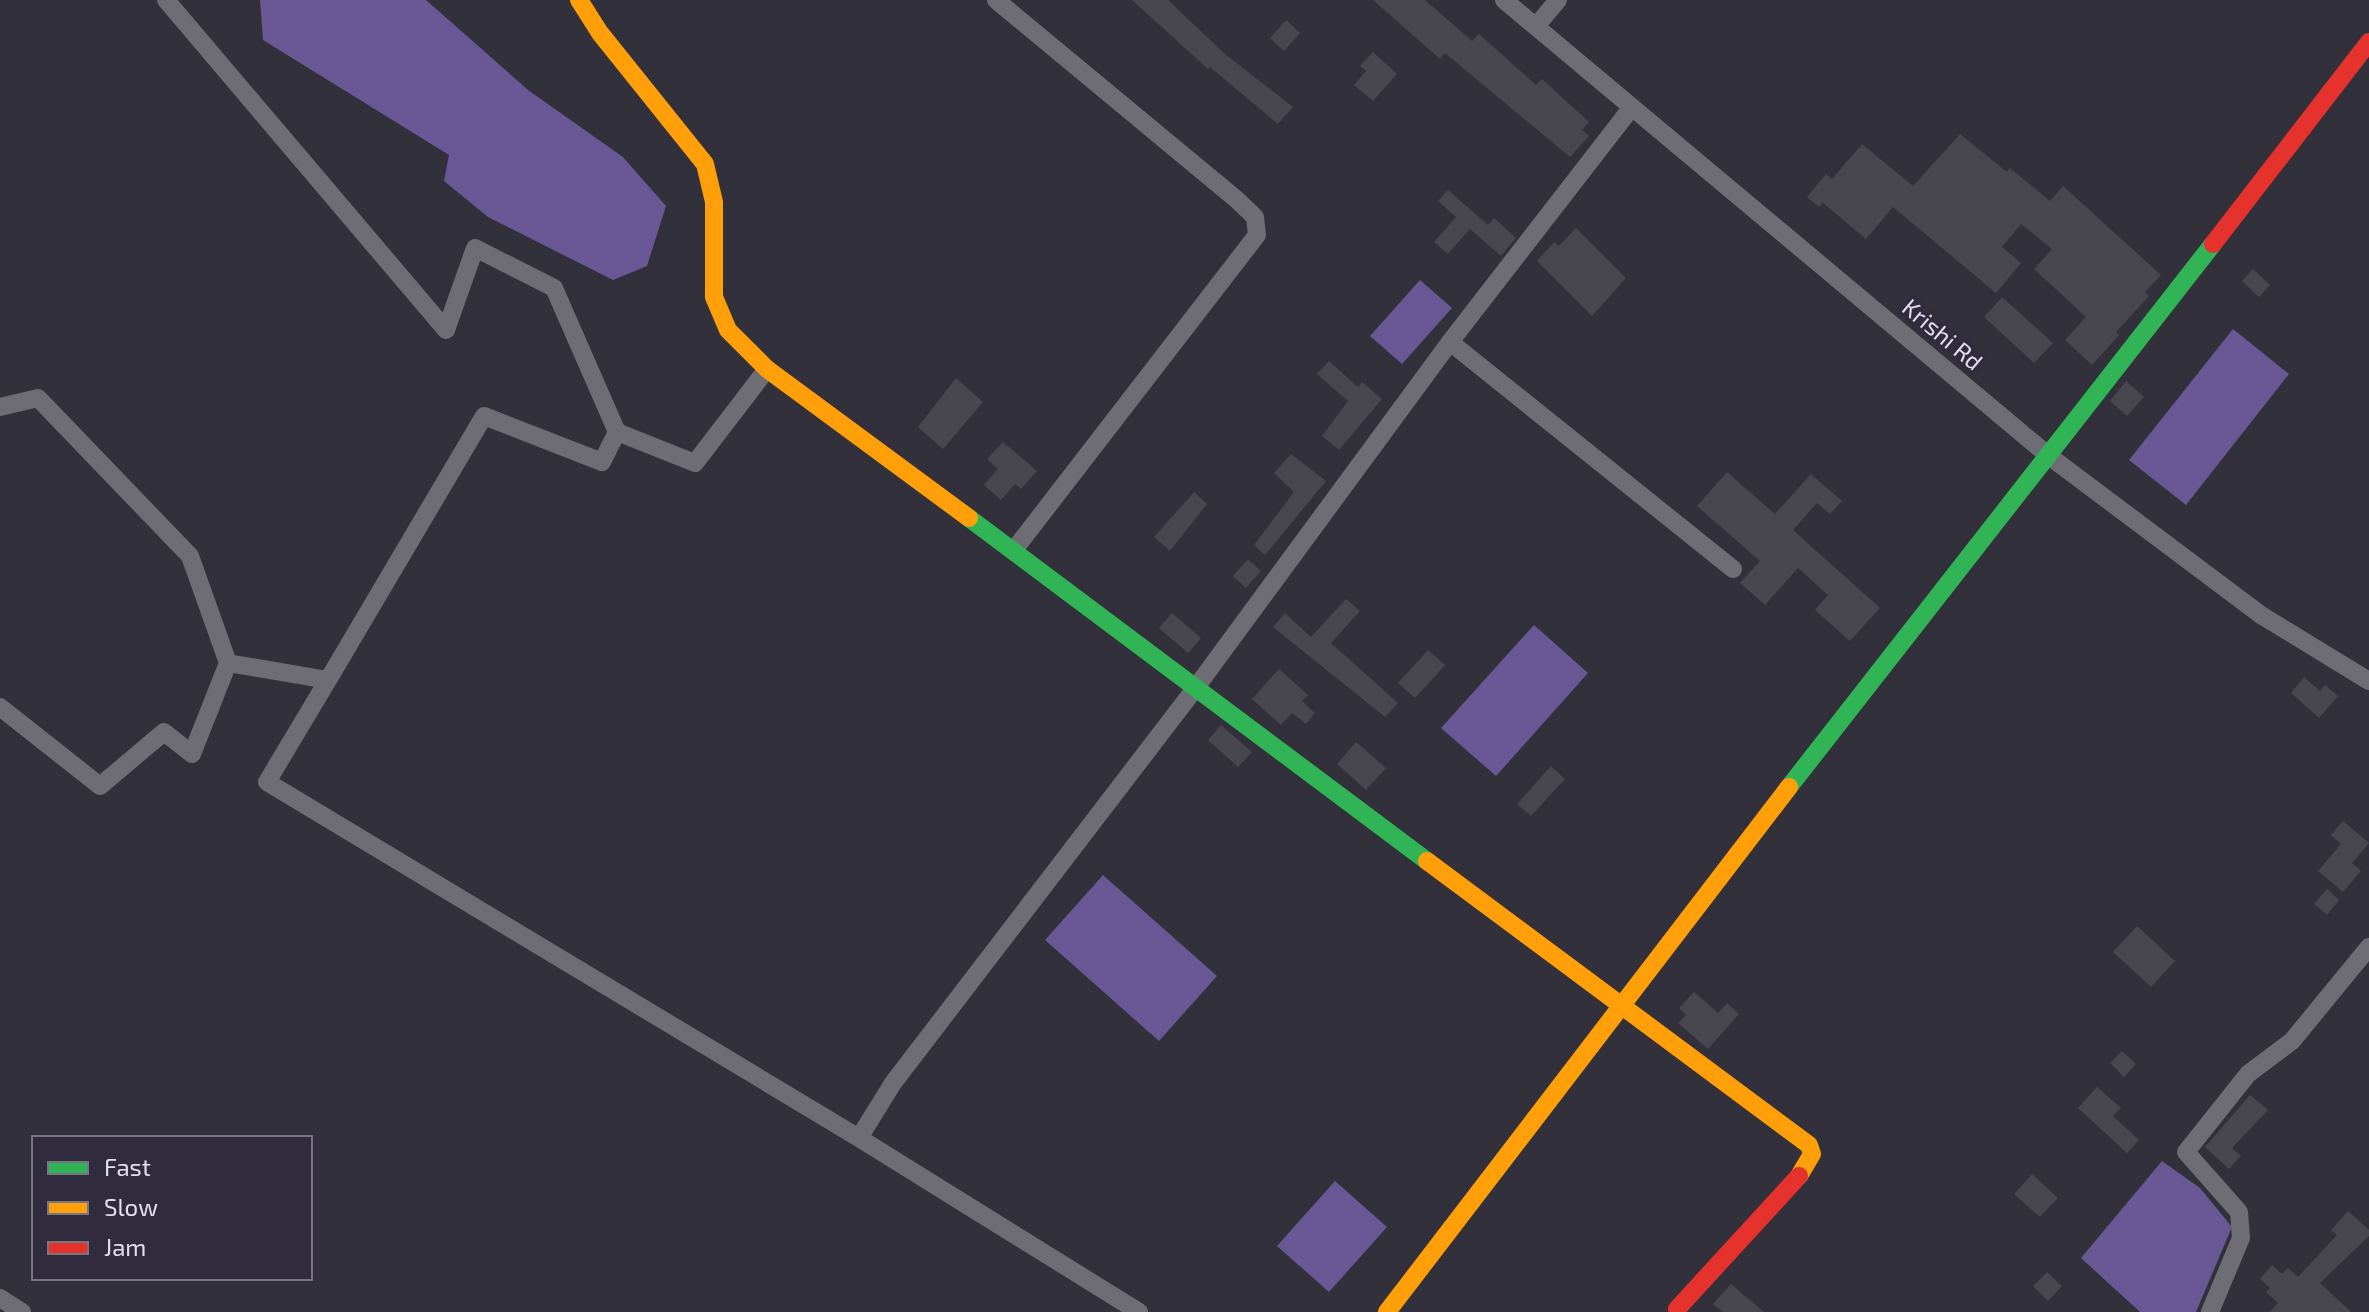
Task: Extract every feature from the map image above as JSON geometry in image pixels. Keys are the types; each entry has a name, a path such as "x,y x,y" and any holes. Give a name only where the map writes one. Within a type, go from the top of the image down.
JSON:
{"street":[{"path":"166,0 446,330 475,248 554,288 617,432 695,463 767,369"},
{"path":"579,0 705,165 716,213 715,297 719,316 736,340 767,369 1197,686 1809,1145 1812,1154 1807,1167 1677,1309"},
{"path":"996,0 1236,199 1255,217 1257,235 1014,550"},
{"name":"Krishi Rd","path":"1504,0 2049,456 2261,615 2369,681"},
{"path":"1537,25 1558,0"},
{"path":"1387,1312 1618,1003 2049,456 2369,42"},
{"path":"859,1138 893,1083 1197,686 1450,342 1632,107"},
{"path":"1450,342 1733,569"},
{"path":"0,407 38,398 190,556 228,663 192,754 164,732 100,786 0,707"},
{"path":"617,432 602,462 484,416 267,782 859,1138 1139,1312"},
{"path":"228,663 328,680"},
{"path":"2210,1312 2241,1238 2239,1212 2186,1152 2248,1074 2292,1041 2369,947"},
{"path":"0,1298 22,1312"}],"shaded area":[{"path":"260,0 426,0 528,90 623,157 666,206 647,266 613,280 488,217 444,181 449,155 263,40"},
{"path":"1420,280 1452,308 1402,364 1370,336"},
{"path":"2233,329 2289,374 2186,505 2129,460"},
{"path":"1534,625 1588,673 1496,776 1441,728"},
{"path":"1103,875 1217,976 1159,1041 1045,940"},
{"path":"2162,1161 2200,1188 2232,1227 2196,1312 2140,1312 2081,1258"},
{"path":"1335,1181 1387,1227 1329,1292 1277,1246"}],"building":[{"path":"1132,0 1168,0 1225,54 1293,107 1278,124 1210,67 1208,69"},
{"path":"1373,0 1425,0 1472,41 1479,34 1536,85 1542,79 1589,122 1582,130 1589,136 1570,157 1445,53 1440,59"},
{"path":"1286,20 1300,33 1284,51 1270,38"},
{"path":"1373,52 1397,74 1373,101 1354,85 1366,71 1360,66"},
{"path":"1960,134 2007,172 2010,168 2050,201 2063,186 2161,275 2145,292 2149,296 2116,332 2119,335 2092,365 2065,340 2086,317 2034,269 2052,249 2021,224 2002,247 2021,263 1996,293 1893,207 1866,239 1823,203 1819,207 1807,197 1826,174 1832,179 1862,144 1913,186"},
{"path":"1448,190 1488,225 1494,218 1516,238 1501,256 1470,229 1448,254 1434,242 1456,217 1438,201"},
{"path":"1576,228 1626,278 1592,316 1537,261 1554,242 1559,246"},
{"path":"2253,269 2270,285 2259,297 2242,281"},
{"path":"2002,297 2053,343 2034,363 1984,317"},
{"path":"1329,361 1358,387 1362,382 1382,399 1339,450 1322,436 1348,401 1317,374"},
{"path":"956,378 983,402 943,449 918,427"},
{"path":"2126,381 2144,397 2127,416 2110,401"},
{"path":"1003,442 1037,471 1021,489 1015,484 1001,500 984,485 998,469 987,459"},
{"path":"1291,454 1326,481 1265,555 1254,545 1294,492 1274,473"},
{"path":"1727,472 1775,514 1811,474 1842,501 1830,514 1817,503 1793,530 1880,608 1850,641 1815,610 1828,595 1798,568 1765,605 1740,583 1760,561 1697,506"},
{"path":"1194,492 1207,504 1170,551 1154,537"},
{"path":"1248,559 1261,571 1246,588 1233,576"},
{"path":"1346,599 1360,611 1331,643 1398,703 1385,717 1273,627 1285,613 1311,637"},
{"path":"1172,613 1201,638 1188,653 1159,628"},
{"path":"1428,650 1445,665 1415,698 1398,683"},
{"path":"1279,669 1308,695 1302,701 1315,713 1306,724 1292,713 1281,725 1252,699"},
{"path":"2304,677 2320,691 2325,685 2338,696 2319,718 2291,693"},
{"path":"1221,725 1252,752 1238,767 1208,740"},
{"path":"1356,742 1386,768 1366,790 1337,764"},
{"path":"1551,766 1565,779 1531,816 1517,804"},
{"path":"2343,821 2369,843 2352,863 2361,871 2343,892 2318,871 2341,844 2331,835"},
{"path":"2327,889 2339,900 2327,915 2314,904"},
{"path":"2137,926 2175,961 2151,987 2113,952"},
{"path":"1694,992 1718,1013 1727,1003 1739,1014 1708,1049 1678,1023 1686,1015 1679,1008"},
{"path":"2122,1051 2136,1064 2124,1077 2110,1063"},
{"path":"2097,1087 2121,1108 2113,1116 2139,1140 2127,1153 2078,1108"},
{"path":"2250,1095 2268,1110 2232,1148 2241,1156 2229,1169 2205,1147"},
{"path":"2032,1174 2058,1198 2040,1217 2014,1194"},
{"path":"2348,1211 2369,1230 2369,1236 2320,1283 2351,1312 2270,1312 2278,1303 2266,1292 2270,1288 2260,1279 2272,1265 2282,1274 2288,1268 2298,1277 2337,1235 2331,1230"},
{"path":"2047,1272 2062,1286 2048,1301 2033,1286"},
{"path":"1731,1284 1764,1312 1723,1312 1713,1304"}],"traffic: fast":[{"path":"1789,787 2213,244"},
{"path":"969,518 1427,861"}],"traffic: slow":[{"path":"579,0 600,33 705,164 714,202 714,297 728,330 767,369 969,518"},
{"path":"1387,1312 1789,787"},
{"path":"1427,861 1809,1145 1812,1154 1799,1176"}],"traffic: jam":[{"path":"2213,244 2369,42"},
{"path":"1677,1309 1799,1176"}]}
